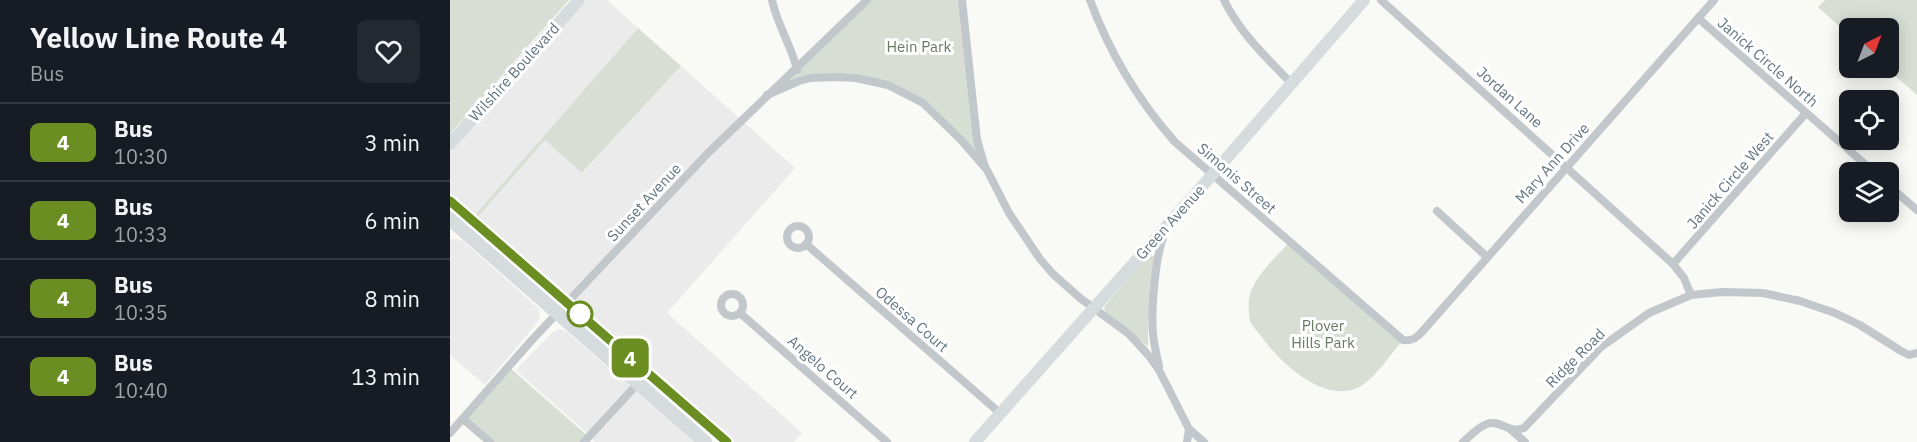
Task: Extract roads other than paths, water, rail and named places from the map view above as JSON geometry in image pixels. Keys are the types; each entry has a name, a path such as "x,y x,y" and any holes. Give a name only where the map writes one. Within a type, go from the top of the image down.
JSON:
{"main road":[{"path":"450,201 727,442"},
{"path":"452,225 705,442"}],"street":[{"name":"Wilshire Boulevard","path":"450,144 579,0"},
{"path":"772,0 795,58 799,81"},
{"name":"Sunset Avenue","path":"450,433 567,303 709,152 867,0"},
{"path":"962,0 977,140 987,170 1009,213 1040,259 1067,287 1140,344 1159,370 1190,429 1204,442"},
{"name":"Simonis Street","path":"1090,0 1117,63 1155,119 1175,141 1402,340 1408,341"},
{"path":"1224,0 1254,44 1291,83"},
{"name":"Green Avenue","path":"975,442 1364,0"},
{"name":"Jordan Lane","path":"1381,0 1673,264 1681,273 1691,295"},
{"name":"Mary Ann Drive","path":"1408,341 1421,333 1714,0"},
{"name":"Janick Circle North","path":"1698,18 1862,162"},
{"path":"767,95 799,81 822,77 856,78 888,85 923,103 939,117 987,170"},
{"name":"Janick Circle West","path":"1673,264 1806,113"},
{"path":"1899,194 1917,210"},
{"path":"1437,211 1487,256"},
{"path":"1159,370 1152,316 1158,257 1163,236 1170,222"},
{"name":"Odessa Court","path":"806,244 1001,414"},
{"name":"Ridge Road","path":"1511,430 1524,428 1601,347 1649,313 1691,295 1722,292 1763,293 1800,301 1860,325 1909,355 1917,353"},
{"name":"Angelo Court","path":"740,313 887,442"},
{"path":"584,442 647,372"},
{"path":"463,419 490,442"},
{"path":"1463,442 1484,424 1490,422 1511,430 1525,442"},
{"path":"1187,442 1190,429"}],"park label":[{"name":"Hein Park","path":"919,46"},
{"name":"Plover Hills Park","path":"1323,334"}]}
